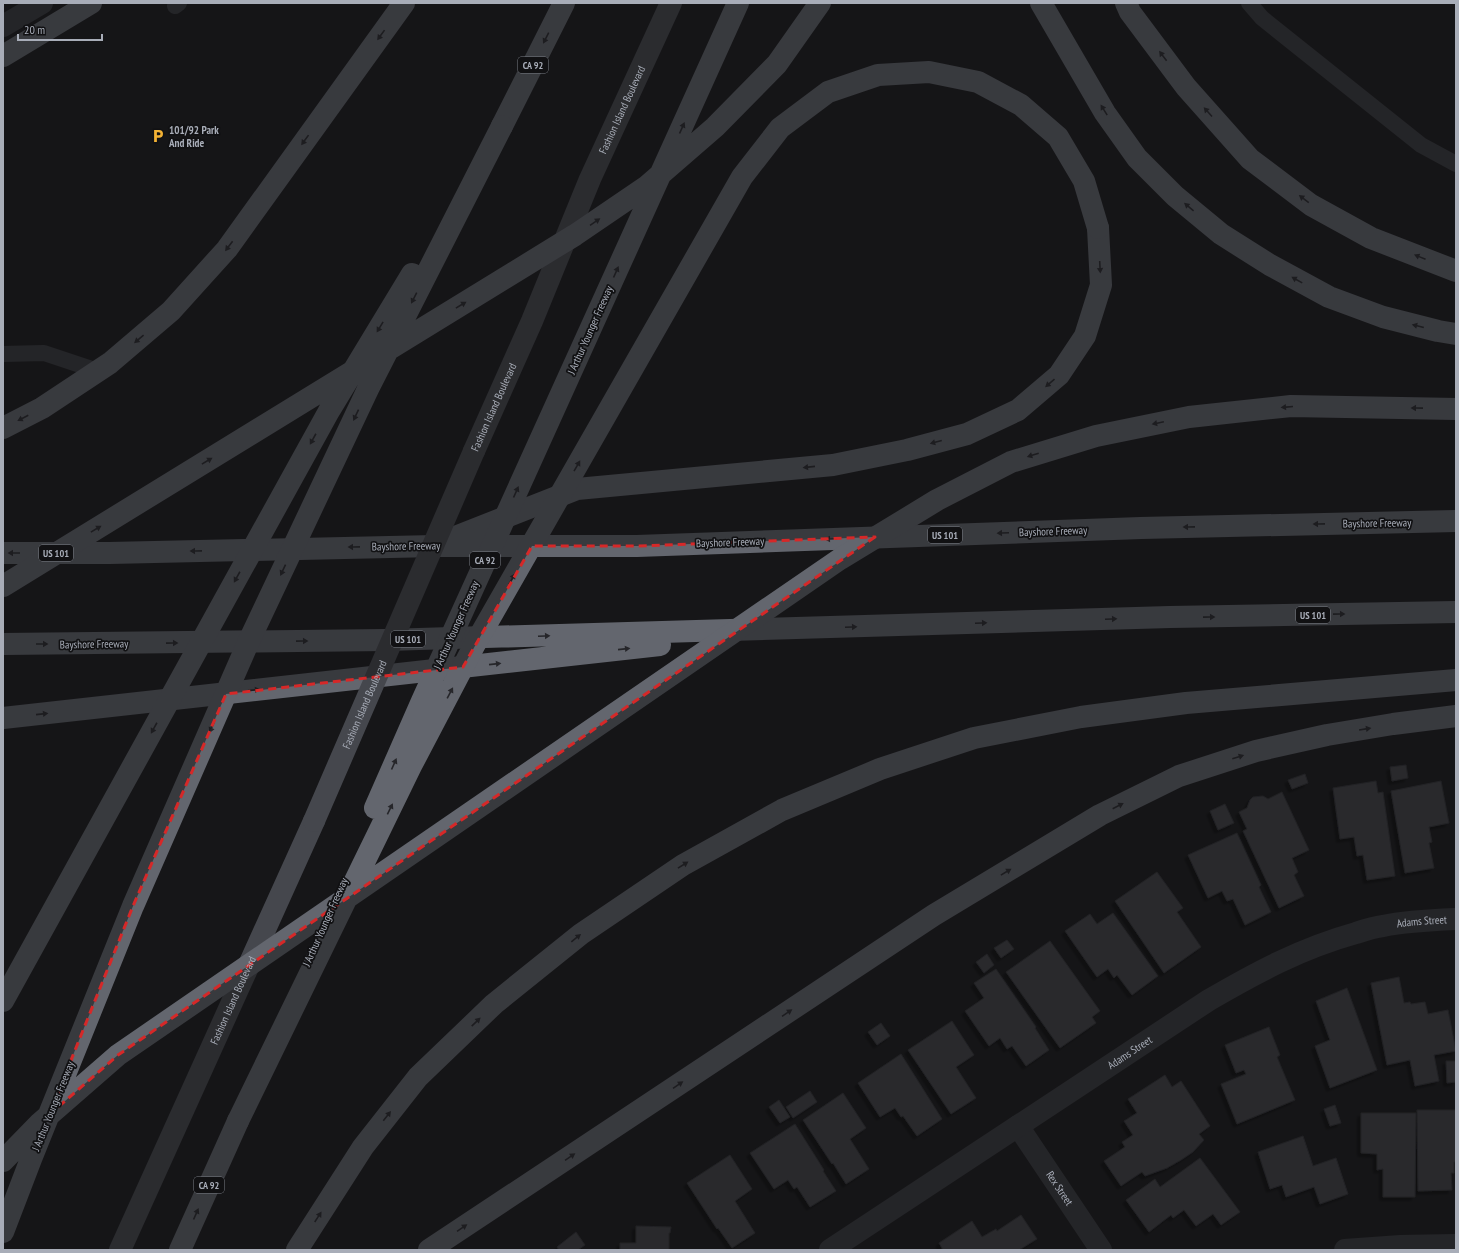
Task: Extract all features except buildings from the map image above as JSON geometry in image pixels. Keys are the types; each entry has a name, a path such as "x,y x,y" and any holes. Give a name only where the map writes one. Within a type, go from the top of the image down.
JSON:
{"highway":[{"path":"3,56 91,3"},
{"path":"3,428 42,408 98,372 171,311 227,249 404,3"},
{"name":"J Arthur Younger Freeway","path":"3,1232 133,906 248,643 368,390 564,3"},
{"name":"J Arthur Younger Freeway","path":"180,1250 422,701 738,3"},
{"path":"3,586 575,235 647,186 715,127 777,64 820,3"},
{"path":"1041,3 1105,113 1137,158 1175,196 1221,234 1270,265 1329,298 1383,317 1456,334"},
{"path":"1126,3 1130,12 1186,87 1250,159 1311,204 1371,238 1456,271"},
{"path":"238,1121 411,766 475,644 742,177 780,128 828,92 878,75 929,72 978,82 1022,105 1058,137 1084,181 1098,228 1101,285 1085,336 1059,375 1018,410 967,434 907,450 833,465 577,489 435,546"},
{"path":"3,1001 328,411 502,126"},
{"path":"3,1161 40,1123 118,1055 840,559 937,500 1011,462 1096,436 1189,417 1291,406 1456,409"},
{"name":"Bayshore Freeway","path":"3,553 109,553 435,546 637,546 1141,528 1456,522"},
{"name":"Bayshore Freeway","path":"3,644 386,640 1170,617 1456,612"},
{"path":"3,718 812,628"},
{"path":"297,1250 363,1147 418,1077 494,1004 575,939 683,865 782,810 880,769 974,738 1081,717 1186,704 1456,680"},
{"path":"429,1250 934,915 1100,815 1179,776 1256,751 1327,735 1456,716"}],"main road":[{"name":"Fashion Island Boulevard","path":"120,1250 314,821 474,451 532,321 590,179 671,3"}],"street":[{"path":"3,26 42,3"},
{"name":"Adams Street","path":"830,1250 1209,1000 1251,975 1295,954 1341,937 1382,926 1426,920 1456,919"},
{"name":"Rex Street","path":"1018,1126 1101,1250"},
{"path":"1345,1250 1401,1246 1456,1245"}],"lane":[{"path":"1249,3 1262,18 1421,145 1456,164"},
{"path":"3,354 44,353 98,372"}],"highlighted area":[{"path":"875,537 118,1055 49,1115 133,906 226,694 463,667 532,546 637,546"}],"place":[{"name":"101/92 Park And Ride","path":"158,136"}]}
